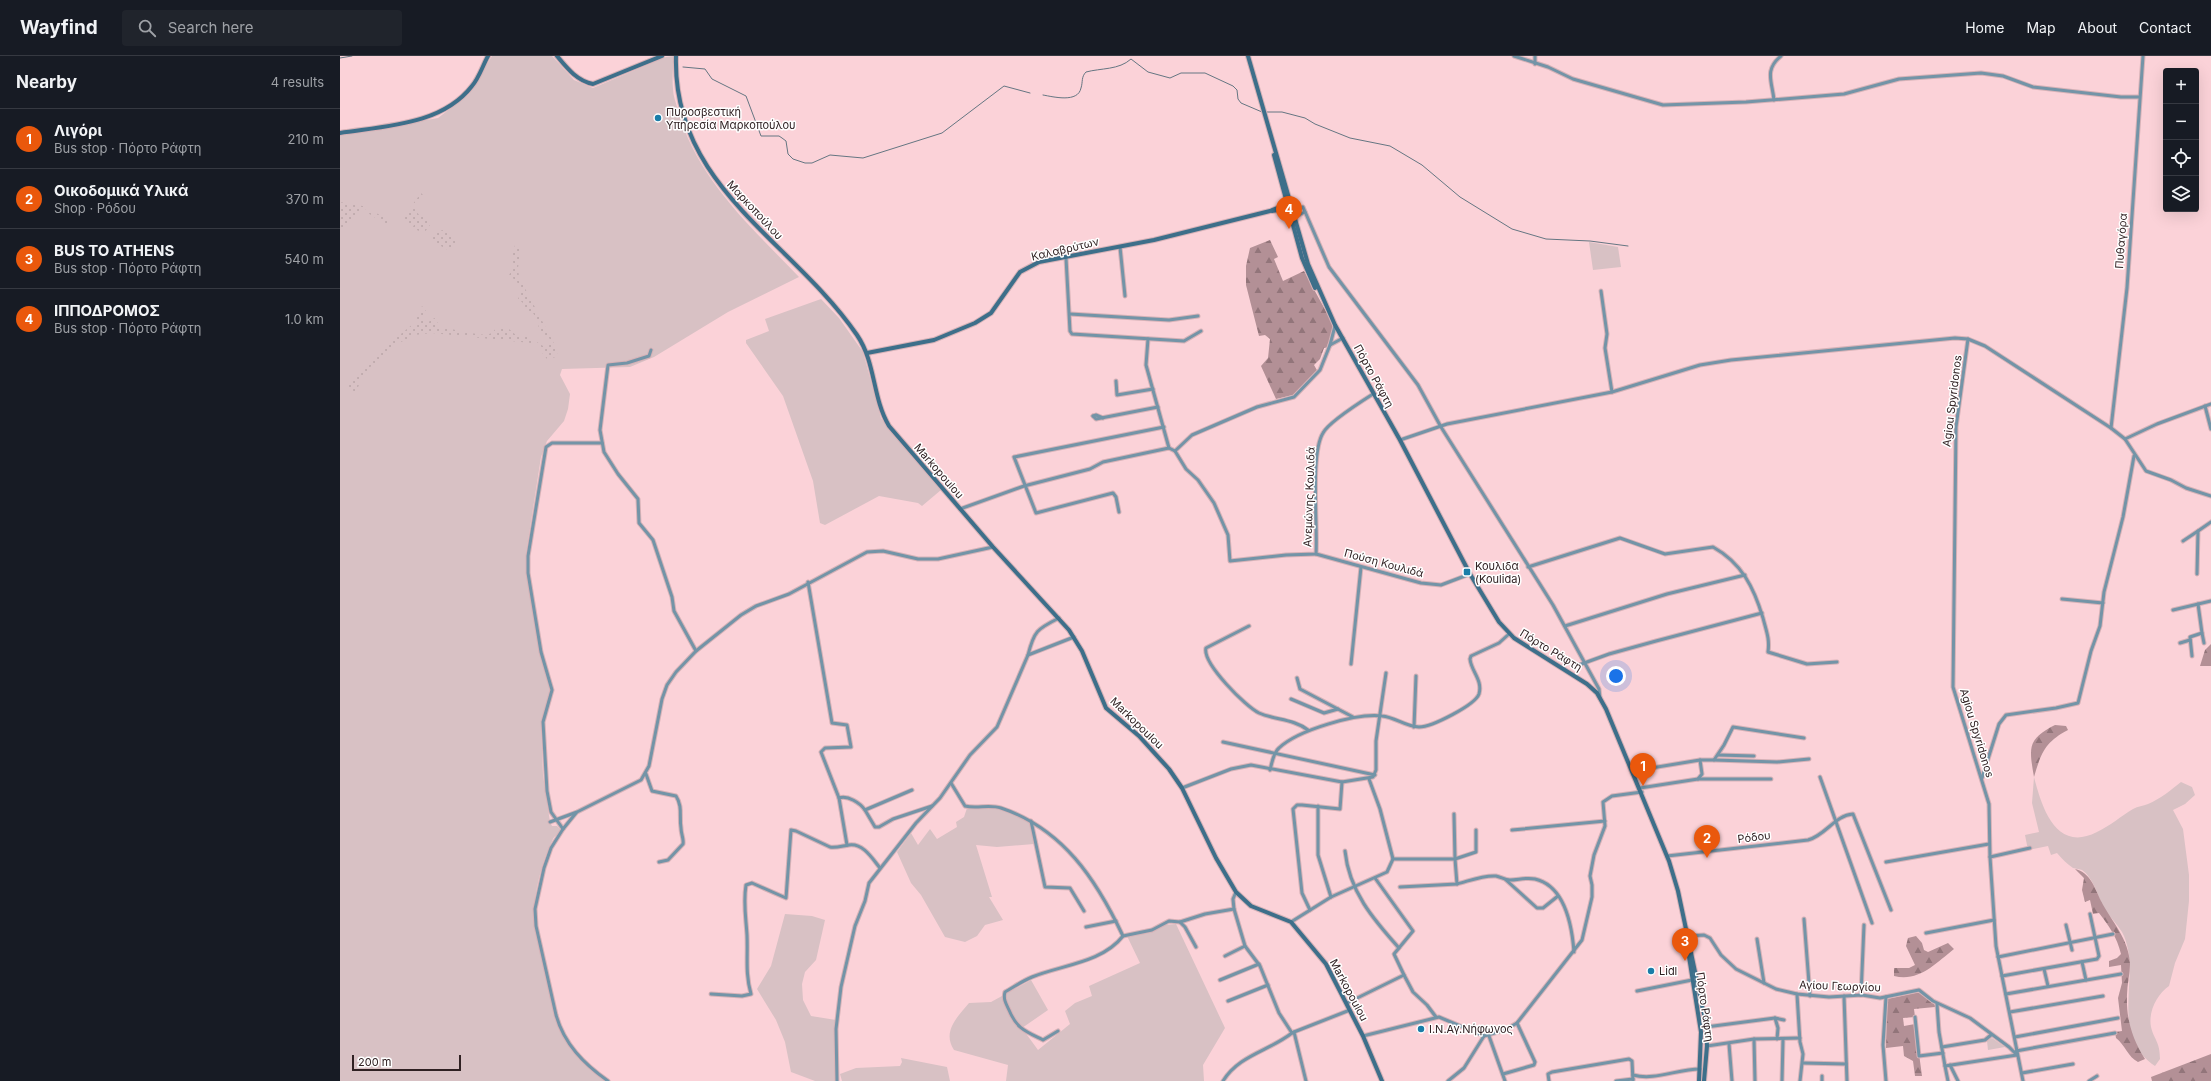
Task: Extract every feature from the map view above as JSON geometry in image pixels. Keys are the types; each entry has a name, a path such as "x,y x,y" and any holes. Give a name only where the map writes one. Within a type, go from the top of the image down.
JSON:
{"main road":[{"path":"340,132 418,120 441,112 473,85 488,56"},
{"path":"557,56 572,73 585,82 593,84 662,56"},
{"name":"Μαρκοπούλου","path":"676,56 677,90 686,124 700,156 723,190 847,322 867,353"},
{"name":"Πόρτο Ράφτη","path":"1248,56 1306,270 1335,325 1400,440 1470,574 1494,616 1509,634 1585,682 1600,698 1633,771 1667,856 1678,891 1706,1027 1707,1046 1704,1081"},
{"name":"Καλαβρύτων","path":"867,353 934,340 975,323 991,313 1020,272 1039,262 1120,247 1289,206"},
{"name":"Πόρτο Ράφτη","path":"1289,206 1294,217 1309,270 1327,309"},
{"name":"Markopoulou","path":"867,353 879,405 889,426 993,547 1059,618 1074,637 1082,651 1106,708 1154,751 1182,788 1216,858 1236,892 1251,906 1291,922 1326,964 1363,1036 1382,1081"},
{"name":"Πόρτο Ράφτη","path":"1687,936 1688,958 1701,1032 1699,1081"}],"street":[{"path":"1514,56 1548,67 1572,79 1663,105 1774,100 1844,94 1899,79 1981,73 2003,76 2033,87 2121,97 2138,97"},
{"path":"1535,56 1535,64"},
{"path":"1774,100 1770,71 1774,62 1781,56"},
{"name":"Πυθαγόρα","path":"2111,428 2127,288 2138,97 2143,56"},
{"path":"1303,207 1323,256 1335,277 1418,386 1441,427 1528,567 1553,604 1590,676 1599,689 1600,698"},
{"path":"1294,217 1305,212"},
{"path":"1120,247 1125,296"},
{"path":"1066,258 1070,331 1072,334 1187,340 1201,331"},
{"path":"1601,291 1607,334 1605,348 1612,392"},
{"path":"1070,314 1169,320 1198,316"},
{"path":"960,509 1024,486 1090,469 1103,462 1169,448 1175,451 1192,435 1256,407 1294,397 1320,370 1330,345 1335,325"},
{"path":"1330,345 1343,338"},
{"path":"1400,440 1441,427 1612,392 1700,365 1731,360 1955,338 1968,339 1985,346 2111,428 2124,439 2134,456 2146,471 2171,480 2186,488 2211,496"},
{"path":"1148,339 1146,365 1169,448"},
{"name":"Agiou Spyridonos","path":"1968,339 1956,427 1953,687 1989,804 1990,857 1998,957 2023,1081"},
{"path":"651,350 649,356 643,359 608,365 600,421 602,443 608,460 638,499 639,523 653,540 672,597 674,611 682,623 696,651"},
{"path":"1116,381 1117,395 1153,389"},
{"name":"Ανεμώνης Κουλιδά","path":"1175,451 1186,470 1198,480 1214,503 1228,535 1230,560 1316,554 1316,475 1320,440 1328,426 1373,394"},
{"path":"1150,408 1156,399"},
{"path":"2124,439 2157,424 2211,404"},
{"path":"2205,406 2211,429"},
{"path":"1103,418 1158,407"},
{"path":"1119,512 1116,497 1113,493 1039,514 1036,513 1024,486 1014,457 1164,427"},
{"path":"563,829 550,812 547,791 543,728 551,696 551,684 540,652 528,573 528,556 546,447 552,444 602,443"},
{"path":"1982,778 1999,724 2006,715 2056,708 2078,703 2091,651 2100,626 2103,602 2134,456"},
{"path":"2183,541 2211,522"},
{"path":"2197,574 2198,531"},
{"path":"1528,567 1620,538 1665,554 1713,547 1735,563 1755,592 1769,640 1768,652 1807,664 1837,662"},
{"path":"550,822 577,812 635,784 646,774 655,740 662,698 667,685 676,672 696,651 756,606 789,594 808,582 873,550 918,559 938,559 993,547"},
{"name":"Πούση Κουλιδά","path":"1316,554 1410,581 1442,585 1470,574"},
{"path":"1351,664 1360,567"},
{"path":"1565,626 1667,594 1744,575"},
{"path":"808,582 814,625 824,666 831,721 832,723 846,725 851,744 851,747 847,749 825,748 821,752 839,798 847,845"},
{"path":"2062,598 2103,602"},
{"path":"2173,610 2211,601"},
{"path":"2198,604 2204,643"},
{"path":"1576,666 1584,662 1656,640 1762,613"},
{"path":"837,1081 836,1029 844,972 869,883 951,783 970,755 997,727 1028,655 1035,633 1040,627 1059,618"},
{"path":"1249,626 1206,648 1206,653 1216,671 1223,681 1255,710 1301,724 1308,730"},
{"path":"2180,643 2190,640 2192,636 2202,633"},
{"path":"1270,770 1275,754 1279,748 1308,730 1353,718 1381,716 1389,717 1414,727 1428,726 1474,702 1479,693 1480,685 1470,659 1471,656 1499,642 1509,634"},
{"path":"1028,655 1074,637"},
{"path":"2190,640 2192,656"},
{"path":"1375,775 1376,741 1381,716 1386,673"},
{"path":"1414,727 1416,676"},
{"path":"1585,682 1590,676"},
{"path":"1296,678 1300,689 1353,718"},
{"path":"1291,699 1324,713 1338,709"},
{"path":"1714,760 1733,727 1804,738"},
{"path":"1223,742 1275,754 1280,753 1375,775"},
{"path":"1718,755 1754,756"},
{"path":"1633,771 1700,760 1777,762 1809,759"},
{"path":"1698,779 1702,774 1700,760"},
{"path":"1182,788 1231,768 1251,765 1270,770 1342,782 1369,779 1375,775"},
{"path":"646,774 652,791 676,796 680,804 682,844 668,860 659,862"},
{"path":"1820,777 1837,821 1872,923"},
{"path":"1448,1081 1464,1068 1487,1036 1517,1024 1582,940 1592,897 1590,876 1594,855 1605,821 1604,802 1606,798 1698,779 1771,778"},
{"path":"1291,922 1332,897 1387,872 1393,859 1380,809 1369,779"},
{"path":"1310,910 1302,893 1293,809 1297,805 1340,809 1342,782"},
{"path":"951,783 965,806 996,807 1031,820 1061,842 1105,898 1123,936"},
{"path":"865,810 912,790"},
{"path":"839,798 847,797 858,803 865,810 877,828 893,819 932,806"},
{"path":"1318,806 1318,855 1332,897"},
{"path":"577,812 563,829 551,848 544,868 535,909 536,926 561,1030 579,1057 608,1081"},
{"path":"1454,814 1457,884"},
{"path":"1837,821 1849,815 1855,817 1891,910"},
{"path":"1031,820 1045,887 1070,888 1084,911"},
{"path":"1512,830 1605,821"},
{"name":"Ρόδου","path":"1667,856 1808,840 1816,838 1837,821"},
{"path":"711,994 742,996 751,994 746,975 747,940 744,904 746,885 752,883 786,898 791,830 830,847 847,845 860,846 880,868"},
{"path":"1393,859 1456,859 1476,852 1476,830"},
{"path":"1886,862 1990,844"},
{"path":"1990,857 2030,848"},
{"path":"1345,852 1349,876 1366,910 1399,948"},
{"path":"1400,887 1457,884 1490,876 1504,879 1534,879 1550,886 1558,896 1567,914 1572,933 1574,952"},
{"path":"1375,878 1413,931 1394,956 1413,992 1427,1004 1436,1017"},
{"path":"1504,879 1537,908 1543,908 1558,896"},
{"path":"1236,892 1233,899 1234,909 1245,946 1259,964 1279,1013 1293,1032 1306,1081"},
{"path":"1058,1032 1043,1040 1014,1024 1005,1003 1005,992 1032,977 1078,964 1107,950 1123,936 1152,930 1169,921 1180,922 1205,914 1234,909"},
{"path":"2002,976 2099,958 2090,914"},
{"path":"1804,919 1810,996"},
{"path":"1926,933 1994,920"},
{"path":"1086,927 1116,921"},
{"path":"1180,922 1185,927 1196,947"},
{"path":"1861,995 1864,925"},
{"path":"2066,925 2072,950"},
{"name":"Αγίου Γεωργίου","path":"1687,936 1700,934 1707,936 1729,963 1776,989 1796,994 1810,996 1861,995 1886,997 1919,990 1937,1004 1962,1013 2009,1047 2017,1056"},
{"path":"1998,957 2113,934"},
{"path":"1757,939 1764,983"},
{"path":"1225,956 1245,946"},
{"path":"2082,962 2086,980"},
{"path":"1220,980 1259,964"},
{"path":"2044,968 2048,986"},
{"path":"2006,994 2121,974"},
{"path":"1347,1003 1404,975"},
{"path":"1637,991 1692,980"},
{"path":"1228,1001 1268,985"},
{"path":"1796,994 1803,1063 1800,1070 1800,1081"},
{"path":"1844,996 1847,1081"},
{"path":"2010,1012 2103,996"},
{"path":"1886,997 1883,1045 1886,1081"},
{"path":"1937,1004 1948,1081"},
{"path":"1223,1081 1241,1061 1274,1045 1293,1032 1350,1010"},
{"path":"1363,1036 1436,1017 1443,1018 1487,1036 1505,1081"},
{"path":"1915,1017 1919,1056 1943,1053"},
{"path":"1775,1018 1778,1028 1777,1039"},
{"path":"1706,1027 1775,1018 1784,1020"},
{"path":"2015,1036 2118,1018"},
{"path":"1503,1074 1534,1065 1536,1062 1517,1024"},
{"path":"2016,1051 2115,1033"},
{"path":"1942,1047 1985,1040 1992,1035"},
{"path":"1707,1046 1729,1044 1754,1039 1800,1038"},
{"path":"1754,1039 1754,1081"},
{"path":"1782,1039 1782,1081"},
{"path":"1729,1044 1732,1081"},
{"path":"2009,1047 2016,1046"},
{"path":"1946,1066 2017,1056"},
{"path":"1549,1081 1548,1074 1552,1072 1630,1059 1632,1061 1633,1078"},
{"path":"1803,1063 1846,1064"},
{"path":"2022,1073 2073,1064"},
{"path":"1950,1065 1958,1081"},
{"path":"1616,1081 1700,1069"},
{"path":"1652,1081 1654,1076"},
{"path":"1822,1076 1822,1081"},
{"path":"2089,1081 2097,1076"}],"shaded area":[{"path":"492,56 552,56 574,80 593,88 666,57 674,56 674,97 686,135 698,158 728,201 745,221 799,277 728,312 654,357 630,367 562,369 560,375 570,394 568,409 564,421 547,441 541,457 526,554 528,580 539,650 550,684 550,693 541,723 543,775 550,822 552,826 557,826 561,830 554,837 541,869 536,891 534,922 560,1029 578,1058 606,1081 340,1081 340,135 438,118 469,94"},
{"path":"421,193 423,195 414,208 419,215 410,226 407,221 402,219"},
{"path":"340,202 368,207 340,231"},
{"path":"370,210 392,221 389,224 383,223 368,213"},
{"path":"421,215 427,218 430,225 424,233 412,228"},
{"path":"444,230 454,240 461,242 461,245 454,245 448,250 430,240 437,231"},
{"path":"1589,242 1618,247 1621,267 1593,270"},
{"path":"515,245 521,246 518,268 519,277 558,351 556,357 547,359 537,346 531,343 432,333 415,335 399,343 369,368 361,379 356,393 347,386 374,356 413,324 417,326 416,318 422,306 426,311 424,321 428,324 430,320 435,318 441,329 452,329 462,332 486,335 492,333 497,327 509,329 517,336 526,335 543,346 547,346 550,339 538,330 539,323 533,313 523,309 523,303 518,299 521,292 520,286 509,275 514,267 512,257"},
{"path":"821,299 839,318 863,352 881,418 941,490 922,506 918,503 879,496 825,525 820,523 813,481 783,396 746,343 746,340 769,331 765,319"},
{"path":"2034,777 2041,802 2053,824 2061,832 2071,837 2083,837 2097,832 2133,809 2157,800 2181,782 2192,787 2195,795 2185,804 2173,810 2183,829 2189,875 2189,901 2185,939 2175,963 2169,986 2157,999 2152,1010 2150,1021 2151,1027 2160,1053 2160,1059 2155,1066 2140,1052 2132,1037 2128,1002 2130,966 2128,948 2122,932 2105,910 2090,878 2082,870 2073,868 2057,853 2051,855 2048,846 2028,850 2025,835 2039,832 2032,803"},
{"path":"967,808 998,808 1029,821 1034,844 997,847 976,845 992,897 989,897 1003,920 985,925 977,936 965,942 945,937 921,895 911,883 897,852 911,833 918,845 930,829 937,839 957,827 956,822 964,817"},
{"path":"785,914 812,916 825,920 816,960 805,972 802,984 803,1000 811,1016 836,1020 834,1051 836,1081 815,1081 791,1072 785,1042 776,1020 757,989 771,966"},
{"path":"1176,924 1225,1028 1203,1065 1204,1081 1006,1081 1008,1065 954,1050 951,1043 950,1031 956,1019 969,1003 991,1002 1031,980 1048,1010 1022,1028 1038,1050 1070,1024 1065,1011 1075,1003 1092,996 1089,986 1140,963 1127,936 1149,933 1164,925"},
{"path":"1992,1038 2005,1047 1988,1050 1987,1041"},
{"path":"901,1058 947,1067 950,1081 842,1081 840,1074 856,1068 900,1066 902,1062"}],"green space":[{"path":"1270,240 1278,257 1274,259 1283,281 1304,271 1334,326 1329,347 1324,348 1320,359 1314,365 1318,372 1293,395 1276,399 1261,366 1268,358 1270,339 1265,335 1259,336 1246,285 1246,266 1250,248"},
{"path":"2211,644 2211,666 2200,666 2205,650"},
{"path":"2055,725 2066,726 2068,730 2060,734 2045,749 2034,777 2031,759 2032,745 2039,735"},
{"path":"2075,869 2085,873 2091,881 2127,947 2130,964 2127,995 2129,1020 2133,1036 2145,1059 2138,1062 2116,1038 2115,1032 2122,1031 2118,998 2122,983 2121,965 2109,967 2109,961 2117,958 2121,954 2117,942 2106,922 2099,913 2093,914 2090,900 2085,902 2082,890 2084,878"},
{"path":"1916,936 1922,943 1924,950 1928,952 1948,943 1954,949 1933,966 1919,974 1903,977 1894,976 1894,968 1909,968 1915,965 1906,946 1908,938"},
{"path":"1921,993 1935,1005 1935,1007 1914,1009 1915,1017 1903,1018 1904,1026 1915,1024 1922,1076 1915,1076 1913,1061 1904,1056 1903,1046 1886,1048 1887,999"},
{"path":"2211,1054 2211,1081 2152,1081 2151,1077"}],"waterway":[{"path":"340,58 352,56"},
{"path":"1043,95 1065,98 1075,96 1079,93 1082,86 1083,76 1086,72 1115,67 1126,63 1131,59 1148,72 1170,78 1181,73 1205,73 1233,86 1237,90 1238,99 1241,103 1262,112"},
{"path":"683,67 705,69 712,79 746,96 761,136 779,136 786,141 788,154 793,159 805,163 812,163 830,155 863,158 942,133 1004,86 1030,93"},
{"path":"1266,112 1282,112 1305,118 1315,124 1350,138 1390,146 1422,165 1460,197 1512,229 1546,239 1590,241 1628,246"}],"place":[{"name":"Πυροσβεστική Υπηρεσία Μαρκοπούλου","path":"658,118"},
{"name":"ΙΠΠΟΔΡΟΜΟΣ","path":"1289,229"},
{"name":"Κουλιδα (Koulida)","path":"1467,572"},
{"name":"Λιγόρι","path":"1643,786"},
{"name":"Οικοδομικά Υλικά","path":"1707,858"},
{"name":"BUS TO ATHENS","path":"1685,961"},
{"name":"Lidl","path":"1651,971"},
{"name":"Ι.Ν.Αγ.Νήφωνος","path":"1421,1029"}]}
